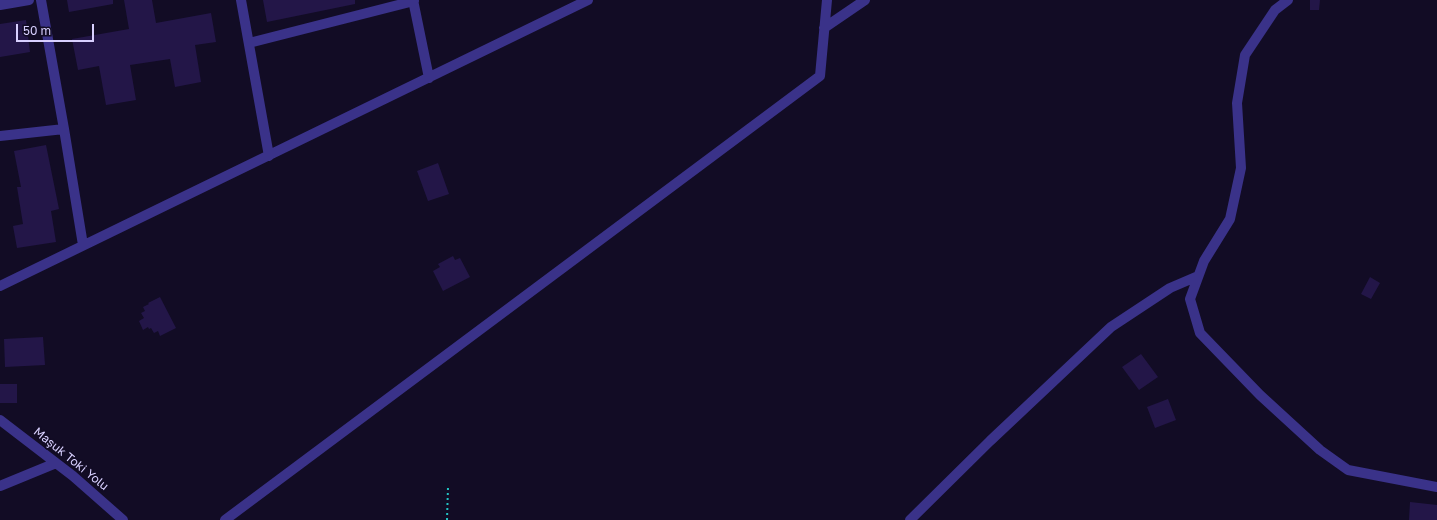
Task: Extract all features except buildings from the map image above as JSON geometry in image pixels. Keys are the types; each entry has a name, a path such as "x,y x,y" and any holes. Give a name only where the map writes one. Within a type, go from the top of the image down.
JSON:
{"street":[{"path":"0,5 29,0"},
{"path":"41,0 83,245"},
{"path":"241,0 269,156"},
{"path":"0,286 588,0"},
{"path":"225,520 820,76 827,0"},
{"path":"824,28 865,0"},
{"path":"1288,0 1275,10 1245,55 1237,103 1241,168 1230,219 1204,261 1190,299 1200,333 1260,395 1320,450 1348,470 1437,487"},
{"path":"249,43 414,1 429,78"},
{"path":"0,136 64,129"},
{"path":"910,520 990,440 1111,327 1170,288 1198,276"},
{"name":"Maşuk Toki Yolu","path":"0,420 91,491 123,520"},
{"path":"0,486 56,463"}],"path":[{"path":"447,520 448,487"}]}
